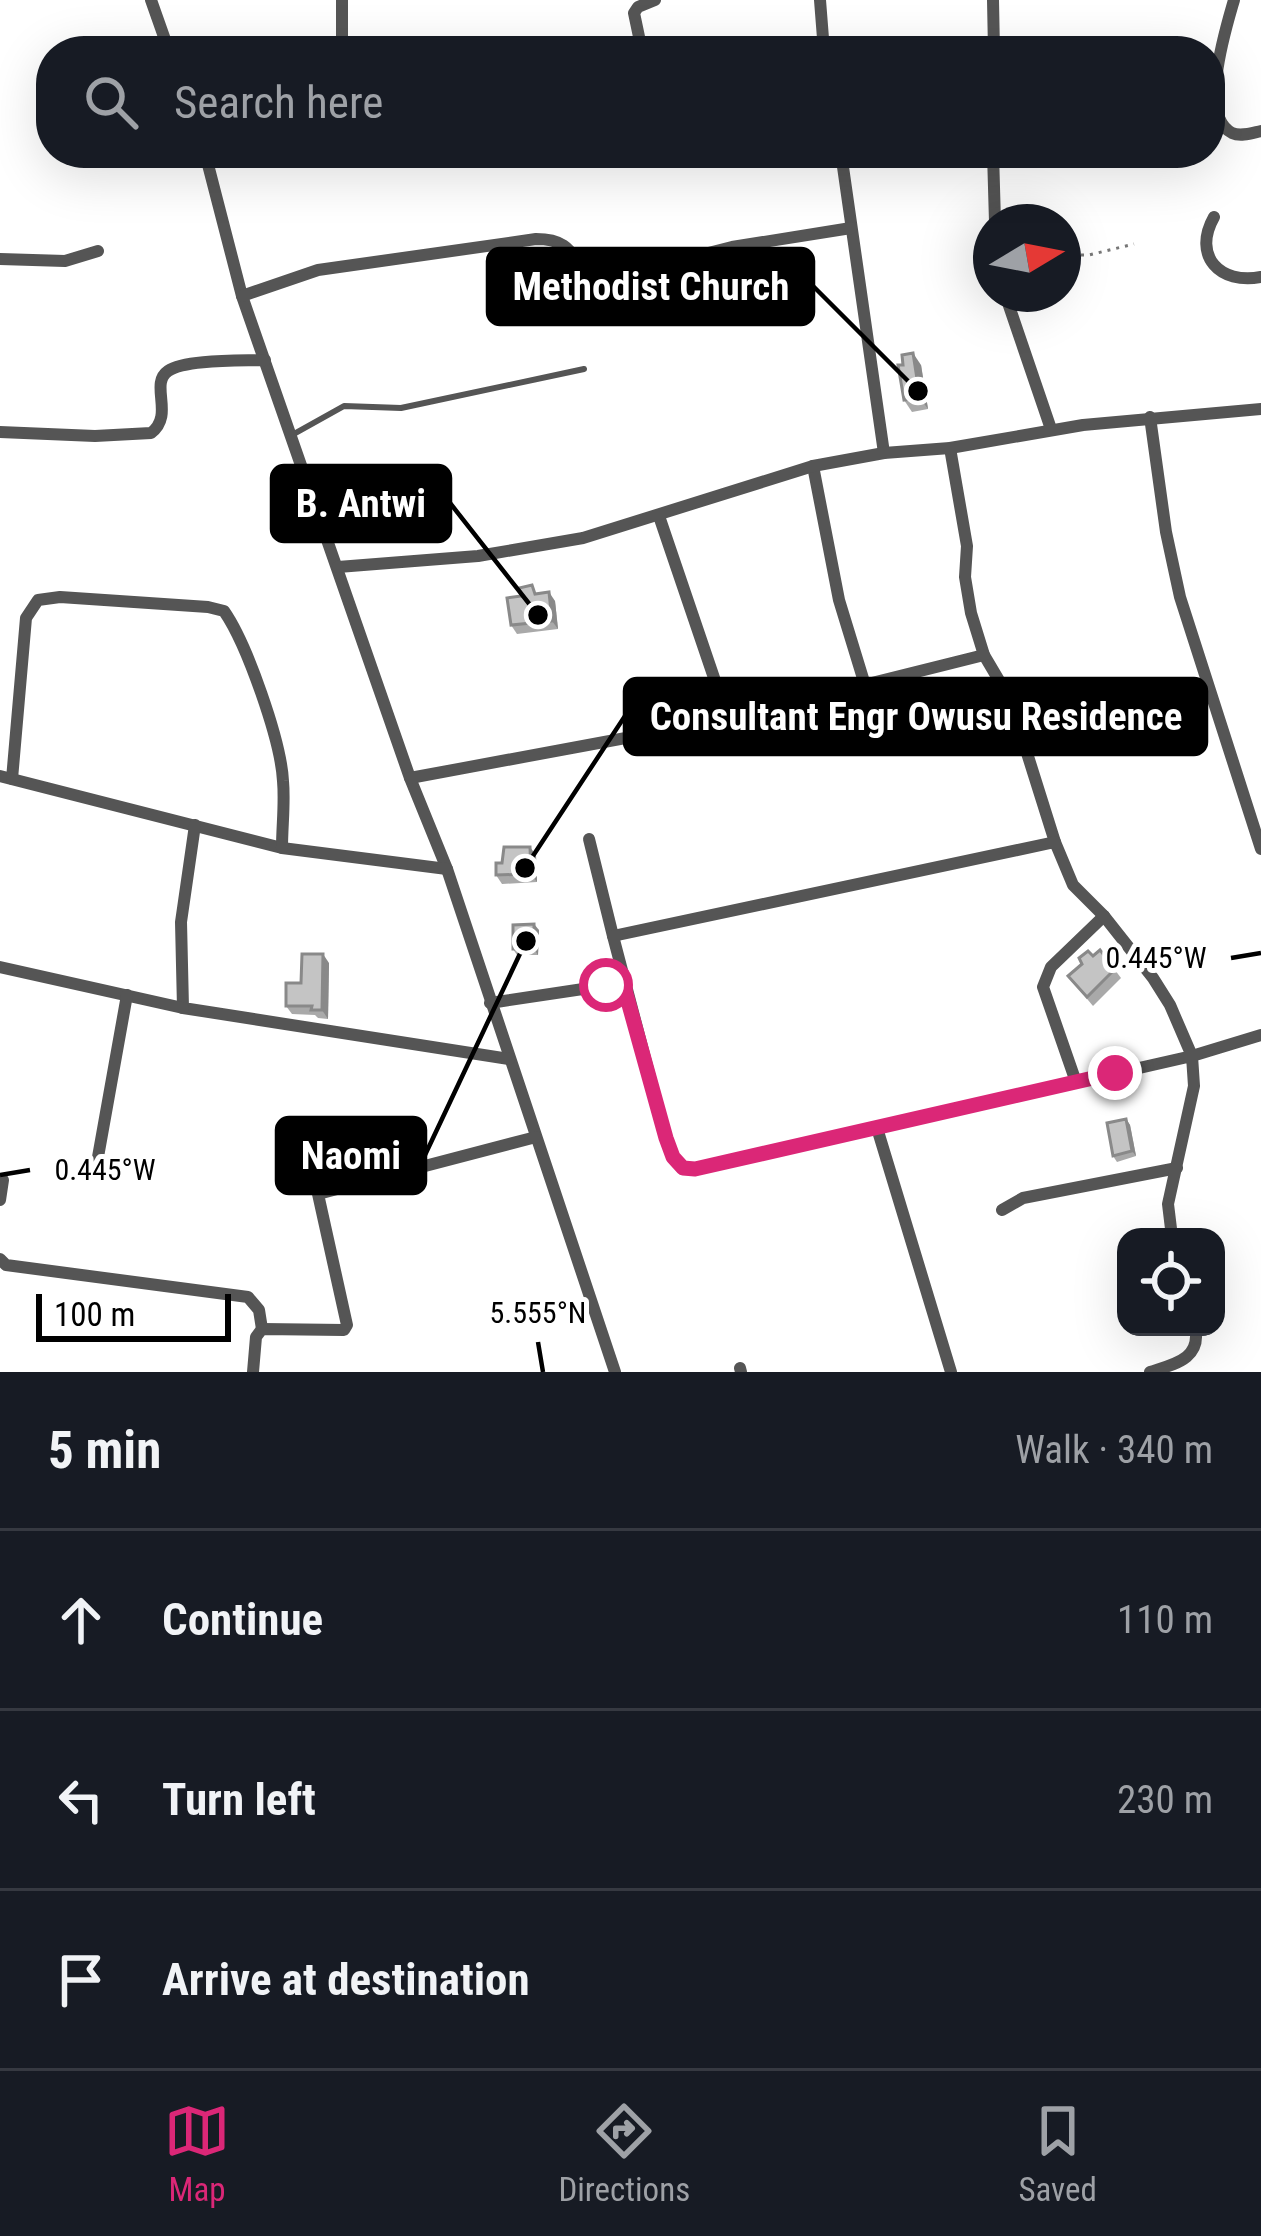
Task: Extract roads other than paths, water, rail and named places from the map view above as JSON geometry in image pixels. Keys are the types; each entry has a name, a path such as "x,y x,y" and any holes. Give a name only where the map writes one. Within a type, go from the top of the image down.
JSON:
{"street":[{"path":"152,0 165,36"},
{"path":"342,0 342,36"},
{"path":"639,36 634,14 638,7 656,0"},
{"path":"820,0 823,36"},
{"path":"993,0 994,36"},
{"path":"1224,36 1234,0"},
{"path":"1225,127 1239,135 1261,131"},
{"path":"209,168 242,296 410,778 447,869 615,1372"},
{"path":"843,168 884,453"},
{"path":"993,168 994,204"},
{"path":"1214,217 1207,238 1209,261 1215,270 1246,280 1261,277"},
{"path":"242,296 318,270 536,239 566,244 595,282 732,247 851,228"},
{"path":"0,259 65,261 98,251"},
{"path":"1011,312 1051,429"},
{"path":"0,432 151,433 163,417 161,380 168,370 265,360"},
{"path":"338,567 525,550 659,517 813,466 884,453 950,448 1150,417 1261,409"},
{"path":"1150,417 1180,597 1261,849"},
{"path":"950,448 967,546 968,595 984,655 1010,699 1055,842 1073,885 1104,916 1170,1004 1192,1056 1193,1086 1168,1204 1171,1228"},
{"path":"813,466 839,600 865,685"},
{"path":"659,517 728,718"},
{"path":"282,848 284,780 279,754 237,630 224,611 60,597 38,600 26,618 6,778 282,848 447,869"},
{"path":"410,778 728,718 984,655"},
{"path":"183,1008 182,922 194,825"},
{"path":"590,839 666,1138 683,1168 1192,1056 1261,1034"},
{"path":"613,936 1055,842"},
{"path":"1076,1082 1043,987 1051,967 1104,916"},
{"path":"0,967 183,1008 509,1059"},
{"path":"490,1004 623,983"},
{"path":"118,1171 102,1165 98,1157 127,995"},
{"path":"877,1128 951,1372"},
{"path":"262,1329 331,1331 347,1325 318,1193 536,1138"},
{"path":"1002,1210 1022,1198 1177,1168"},
{"path":"0,1200 3,1180"},
{"path":"0,1259 6,1265 248,1297 259,1310 262,1329 256,1337 253,1372"},
{"path":"1150,1372 1186,1360 1195,1349 1195,1336"}],"lane":[{"path":"292,435 344,406 401,408 584,369"}],"place":[{"name":"Methodist Church","path":"918,391"},
{"name":"B. Antwi","path":"538,615"},
{"name":"Consultant Engr Owusu Residence","path":"525,868"},
{"name":"Naomi","path":"526,941"}]}
